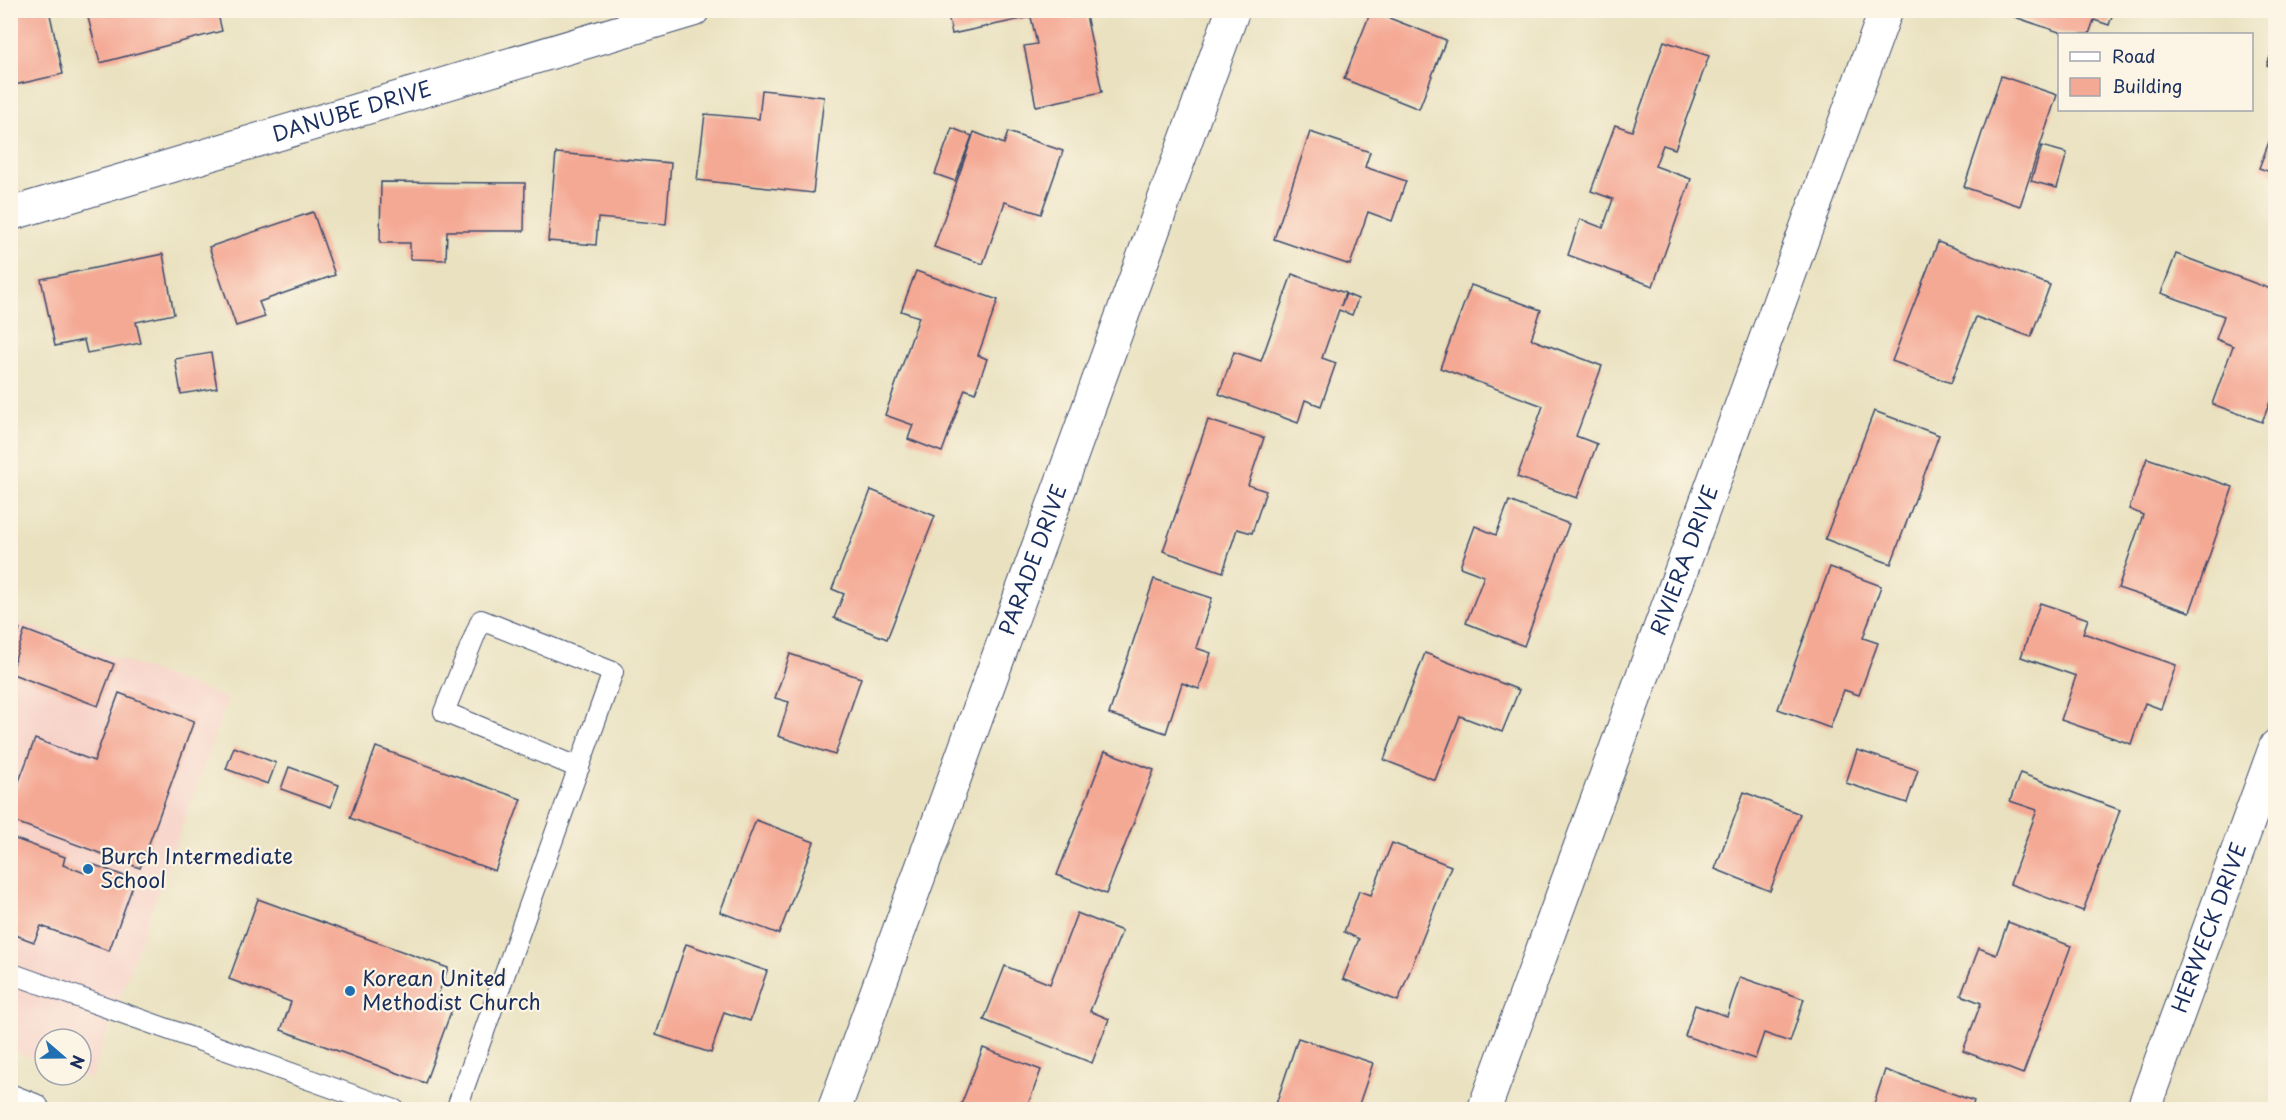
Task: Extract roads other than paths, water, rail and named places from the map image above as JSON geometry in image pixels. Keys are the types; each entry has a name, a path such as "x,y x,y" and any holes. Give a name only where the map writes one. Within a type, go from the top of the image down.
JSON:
{"street":[{"name":"DANUBE DRIVE","path":"10,214 693,10"},
{"name":"PARADE DRIVE","path":"834,1110 1233,10"},
{"name":"RIVIERA DRIVE","path":"1484,1110 1886,10"},
{"name":"HERWECK DRIVE","path":"2143,1110 2276,746"},
{"path":"10,1101 33,1110"}],"lane":[{"path":"456,1110 579,768 613,672 481,620 444,712 579,768"},
{"path":"10,973 395,1110"}],"place":[{"name":"Burch Intermediate School","path":"88,869"},
{"name":"Korean United Methodist Church","path":"350,991"}]}
